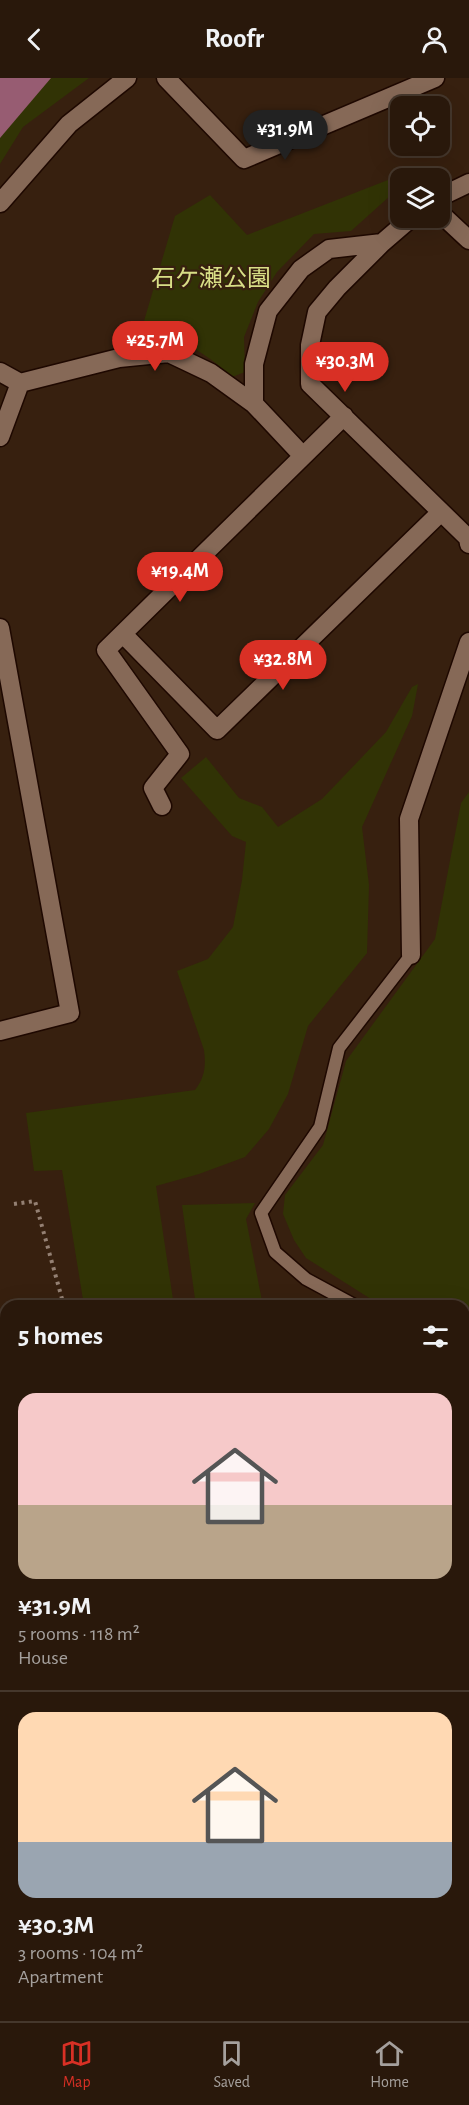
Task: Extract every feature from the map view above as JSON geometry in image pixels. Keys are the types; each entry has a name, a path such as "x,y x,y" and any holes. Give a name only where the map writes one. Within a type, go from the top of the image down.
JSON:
{"street":[{"path":"0,203 69,124 127,78"},
{"path":"166,78 244,159 435,78"},
{"path":"450,192 469,183"},
{"path":"450,222 469,240"},
{"path":"399,228 337,288 317,312 310,345 310,384 468,538 469,544"},
{"path":"254,404 254,364 268,311 301,269 329,249 382,243"},
{"path":"0,372 20,382 119,357 169,353 211,373 254,404 303,456"},
{"path":"0,437 20,382"},
{"path":"162,806 153,788 180,754 106,650 231,535 303,456 344,416"},
{"path":"123,634 217,730 275,669 441,512"},
{"path":"0,628 70,1013 0,1031"},
{"path":"411,955 409,819 469,642"}],"lane":[{"path":"345,1300 306,1279 275,1252 261,1213 320,1127 339,1048 411,955"}],"path":[{"path":"14,1204 35,1201 62,1300"}],"green space":[{"path":"0,78 89,78 23,127 0,164"},
{"name":"石ケ瀬公園","path":"390,179 390,196 351,231 314,234 277,272 258,302 244,337 245,372 232,377 201,353 159,333 144,321 175,216 210,195 247,235"},
{"path":"418,684 412,716 362,827 369,885 367,953 308,1026 288,1094 269,1129 245,1157 199,1174 156,1186 173,1300 83,1300 62,1170 34,1171 26,1113 195,1090 201,1081 205,1066 204,1050 177,971 208,959 233,927 246,842 232,836 181,778 206,757 239,798 262,807 278,827 322,799 386,732 412,687"},
{"path":"469,792 469,1300 372,1300 306,1258 294,1240 283,1214 285,1195 323,1145 346,1061 435,939 461,803"},
{"path":"255,1203 246,1219 262,1300 195,1300 182,1205"}],"shaded area":[{"path":"0,78 51,78 0,138"}]}
